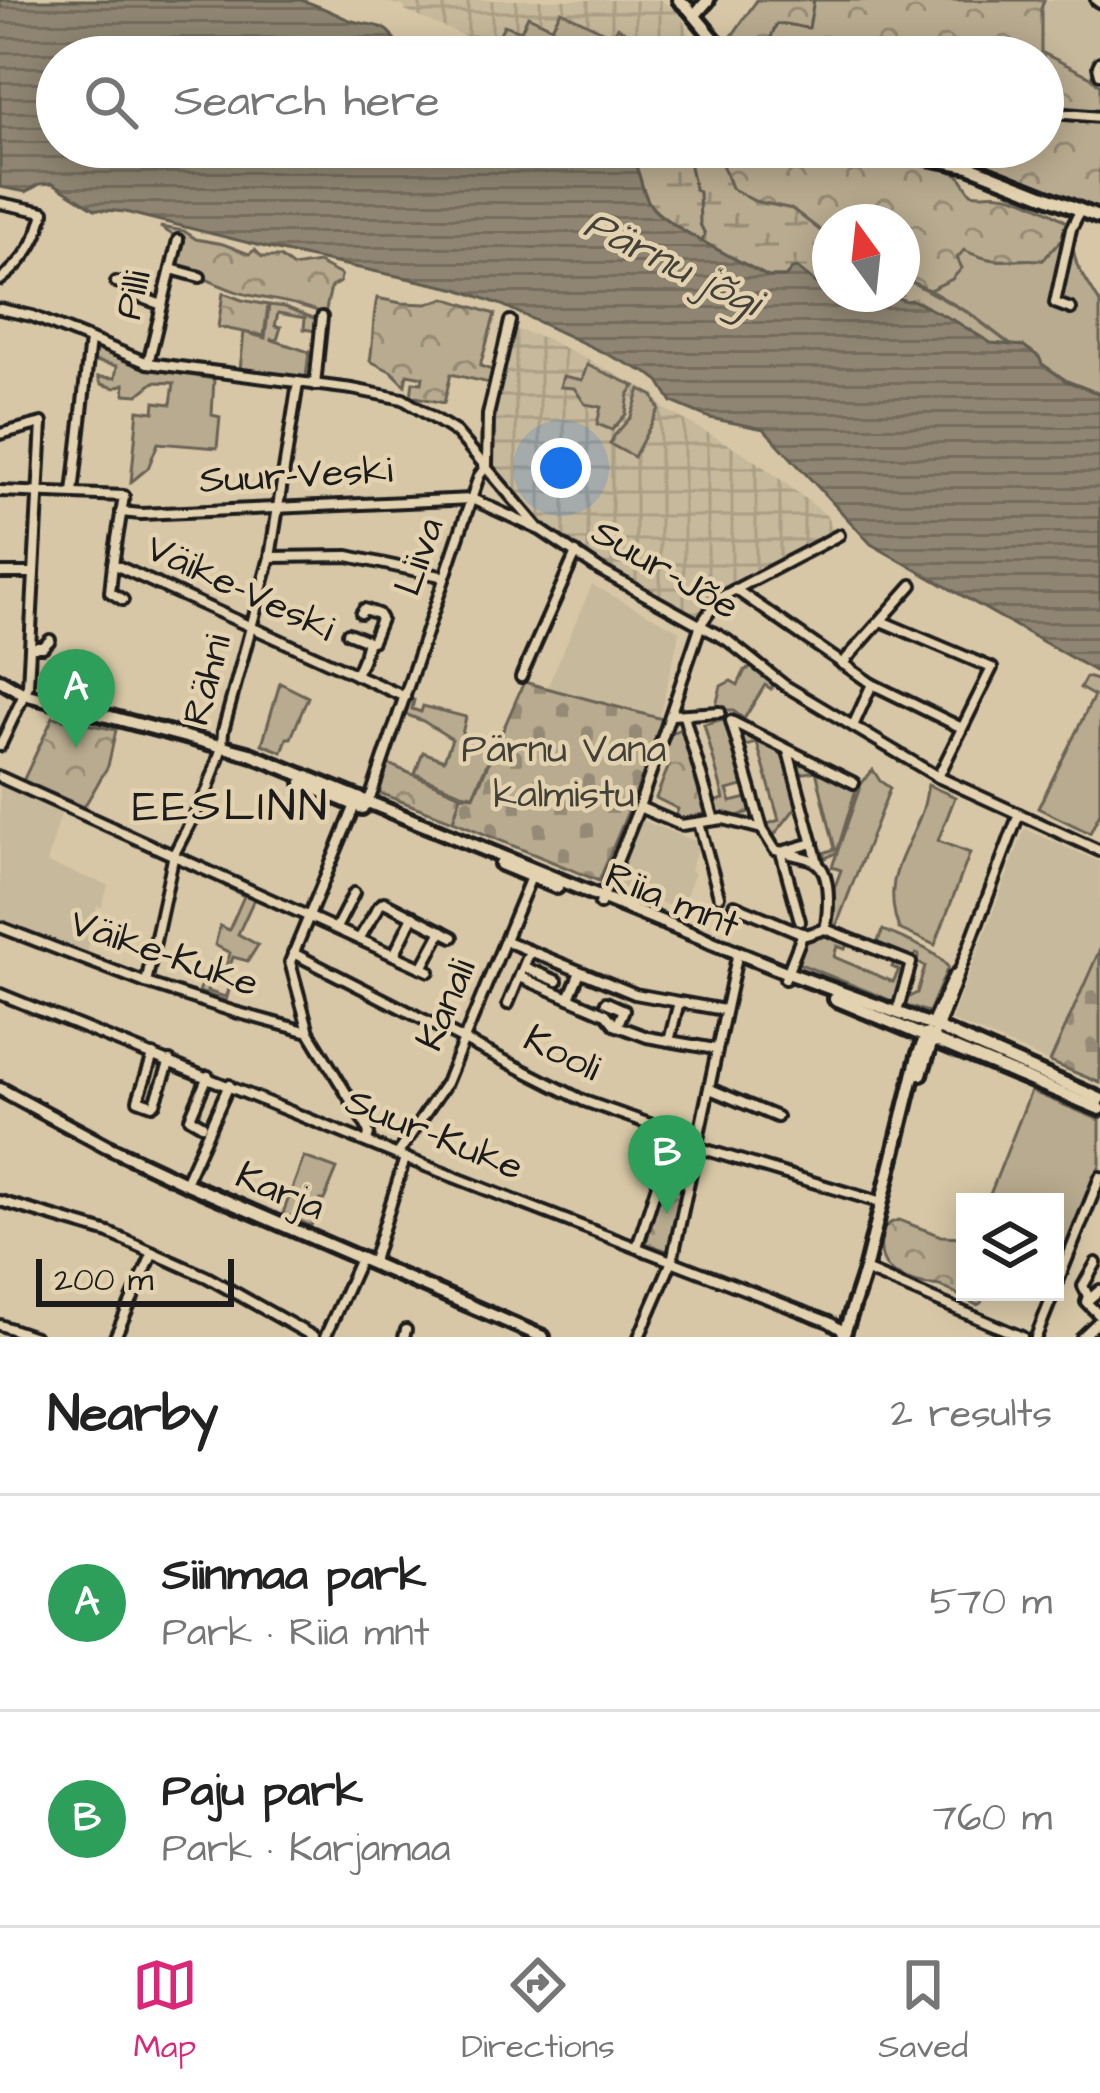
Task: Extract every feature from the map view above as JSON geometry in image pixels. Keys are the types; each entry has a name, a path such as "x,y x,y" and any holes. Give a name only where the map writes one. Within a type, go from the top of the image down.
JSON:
{"main road":[{"path":"679,0 712,36"},
{"path":"694,15 708,0"},
{"path":"974,168 1100,218"},
{"name":"Riia mnt","path":"0,680 24,694 222,747 1100,1099"},
{"path":"897,1019 918,1056"},
{"path":"847,1336 918,1056 932,1032"},
{"path":"883,1203 891,1189 932,1032"},
{"name":"Riia mnt","path":"932,1032 1100,1109"},
{"name":"Karja","path":"0,1089 185,1184 543,1337"}],"street":[{"path":"1100,62 1100,74"},
{"path":"1064,114 1100,117"},
{"path":"0,203 44,212 40,230 22,260 0,280"},
{"path":"1071,309 1055,303 1071,230 1080,211"},
{"name":"Pilli","path":"148,363 178,240"},
{"path":"171,269 200,277"},
{"path":"116,282 133,286 140,297 162,305"},
{"name":"Suur-Jõe","path":"0,309 32,316 148,363 403,399 456,432 539,529 600,570 701,624 748,654 784,685 938,777 1100,851"},
{"path":"315,385 322,317"},
{"name":"Liiva","path":"293,953 405,697 479,476 487,465 488,415 511,321"},
{"path":"0,491 73,493 90,340"},
{"name":"Rähni","path":"146,983 174,854 208,789 253,629 280,507 298,383"},
{"path":"0,434 42,423 28,686 0,746"},
{"name":"Väike-Veski","path":"73,493 124,496 113,564 405,697"},
{"name":"Suur-Veski","path":"121,512 472,500 539,529"},
{"path":"601,901 639,807 701,624 719,598 839,536"},
{"path":"521,677 575,553"},
{"path":"270,557 348,556 445,577"},
{"path":"113,564 110,592 123,600"},
{"path":"0,573 33,573"},
{"path":"842,664 912,585"},
{"path":"735,590 872,684 962,728"},
{"path":"356,676 381,619 364,609 361,613"},
{"path":"881,621 992,668 938,777"},
{"path":"348,633 365,650"},
{"path":"31,646 43,647 50,640"},
{"path":"853,726 872,684"},
{"path":"672,715 720,712"},
{"path":"685,716 714,820"},
{"path":"818,862 775,850 762,829 731,721 854,783"},
{"path":"787,749 818,862 827,874 825,929"},
{"path":"0,777 426,969 442,931"},
{"path":"639,807 681,825 723,819 762,829"},
{"path":"932,1032 1019,814"},
{"path":"699,823 719,896"},
{"path":"781,852 813,843"},
{"path":"781,852 800,922"},
{"name":"Kanali","path":"326,1337 366,1262 401,1157 466,1041 533,873"},
{"path":"336,928 354,893"},
{"path":"359,939 384,902 453,937"},
{"path":"734,905 803,933 825,929 911,964 897,1019"},
{"path":"394,955 413,916"},
{"name":"Väike-Kuke","path":"0,927 146,983 309,1032"},
{"path":"786,976 803,933"},
{"path":"506,941 635,994 724,1010"},
{"path":"508,1004 530,951"},
{"path":"293,953 292,970 309,1032 367,1127 367,1142"},
{"name":"Kooli","path":"293,953 584,1101 668,1130 680,1142 883,1203"},
{"path":"639,1337 673,1261 736,956"},
{"path":"569,998 580,971"},
{"path":"522,972 556,981"},
{"path":"522,972 606,1014 617,1026 647,1037 715,1049"},
{"name":"Suur-Kuke","path":"0,994 401,1157 829,1322 847,1336"},
{"path":"606,1002 628,1012 617,1026"},
{"path":"669,1041 679,1002"},
{"path":"153,1054 137,1098 152,1105 170,1061"},
{"path":"202,1125 190,1118 208,1076"},
{"path":"185,1184 229,1085"},
{"path":"710,1089 777,1117"},
{"path":"637,1246 673,1136"},
{"path":"1064,1266 1100,1177"},
{"path":"0,1201 109,1234 153,1253 207,1277 314,1337"},
{"path":"115,1337 153,1253"},
{"path":"1086,1303 1083,1286 1096,1263"},
{"path":"866,1270 1022,1337"},
{"path":"1086,1303 1100,1290"},
{"path":"1036,1337 1050,1301"},
{"path":"1082,1337 1100,1318 1086,1303"},
{"path":"0,1325 34,1337"}],"shaded area":[{"path":"380,0 660,0 679,12 690,36 465,36"},
{"path":"1044,0 1100,0 1100,86 1064,64 1064,36 1040,36"},
{"path":"511,328 545,338 655,394 661,407 744,453 780,479 826,515 835,533 715,591 697,616 549,532 492,465 491,417"},
{"path":"592,585 680,631 659,718 547,688"},
{"path":"0,783 62,810 47,863 108,885 102,907 97,906 87,954 0,919"},
{"path":"641,820 700,843 690,870 695,873 680,910 615,885"},
{"path":"1025,829 1100,862 1100,949 1050,1062 951,1020"}],"green space":[{"path":"757,0 1044,0 1041,36 732,36"},
{"path":"561,11 613,36 499,36 504,25 521,31 528,16 552,27"},
{"path":"1064,64 1100,86 1100,210 997,168 1064,168"},
{"path":"636,168 723,168 731,188 754,201 792,209 812,224 812,280 792,269 786,277 768,277 659,214"},
{"path":"723,168 940,168 958,174 971,193 1008,195 1066,222 1062,239 1043,260 995,260 964,250 957,258 962,268 952,279 929,290 920,286 920,204 812,204 812,224 792,209 754,201 731,188"},
{"path":"160,227 249,254 255,250 262,257 280,257 293,267 318,263 341,275 340,282 331,287 325,314 240,293 175,267 181,240"},
{"path":"1062,239 1073,249 1100,303 1100,394 1067,381 1024,347 1012,346 929,290 952,279 964,249 995,260 1043,260"},
{"path":"920,287 970,314 1012,346 991,344 920,303"},
{"path":"223,293 268,305 264,336 218,327"},
{"path":"377,298 427,304 445,298 495,314 480,366 492,370 489,383 451,374 444,403 411,396 413,382 422,383 423,377 407,374 405,385 370,361"},
{"path":"269,305 319,320 315,331 304,329 305,318 278,313 277,340 270,339 309,352 306,378 240,370 244,332 265,338"},
{"path":"93,348 149,369 214,379 212,415 220,417 217,448 158,443 148,468 131,482 138,410 154,412 155,402 171,404 174,383 154,382 138,395 125,394 124,384 115,388 101,384 98,377 115,378 117,366 91,360"},
{"path":"587,365 635,386 626,414 612,430 597,424 601,407 585,404 574,388 560,387 563,376 582,380"},
{"path":"640,389 653,396 659,409 634,457 610,444 631,417"},
{"path":"755,667 774,682 771,689 765,685 744,719 732,710 715,710 721,686 731,681 738,685 745,670"},
{"path":"1086,677 1100,681 1100,813 1090,833 1038,808 1094,696 1080,688"},
{"name":"Pärnu Vana kalmistu","path":"524,682 666,720 599,881 453,821 461,795 474,796"},
{"path":"280,683 308,697 282,752 262,744"},
{"path":"410,699 414,700 412,709 421,712 423,706 466,717 462,734 494,748 473,795 415,774 423,752 444,760 452,739 405,714"},
{"path":"53,717 116,730 108,766 84,807 23,781"},
{"path":"724,719 743,786 727,790 731,802 751,797 754,807 732,818 716,812 713,802 724,799 704,724"},
{"path":"681,728 702,803 710,813 677,819 678,809 656,798 669,765 661,761 671,734"},
{"path":"753,734 781,748 797,806 772,838 765,825 779,820 757,743 742,747 739,738"},
{"path":"805,760 857,786 837,852 826,858 823,853 835,849 816,771 799,774 797,766"},
{"path":"386,763 461,795 453,821 377,792"},
{"path":"873,770 890,788 835,929 827,926 841,870 832,867 861,784"},
{"path":"928,785 955,797 938,841 970,853 935,945 899,929 893,896 897,869"},
{"path":"228,883 256,895 238,934 258,945 248,961 233,957 227,975 214,972 207,991 225,997 231,983 226,1001 199,992 209,963 225,969 230,953 215,945 220,926 229,930 244,896 226,887"},
{"path":"883,930 927,950 948,967 929,1012 902,1005 917,993 925,966 917,962 919,955 912,959 876,945"},
{"path":"825,934 848,942 845,949 837,946 834,957 893,982 899,970 892,967 894,962 907,968 897,1003 795,962 805,939"},
{"path":"1100,949 1100,1083 1050,1062"},
{"path":"1031,1091 1100,1120 1100,1165 1064,1255 1064,1193 991,1193"},
{"path":"676,1147 689,1156 669,1252 646,1243"},
{"path":"304,1157 337,1169 311,1226 283,1213"},
{"path":"899,1220 956,1237 956,1294 913,1282 886,1266 881,1240 891,1223"}],"water":[{"name":"Pärnu jõgi","path":"0,0 301,0 383,28 392,36 36,36 36,168 636,168 651,206 688,233 768,277 785,277 797,268 812,280 812,312 920,312 920,304 991,343 1024,346 1066,381 1100,394 1100,674 871,544 764,429 710,418 672,402 651,375 502,305 458,289 95,209 53,183 26,192 0,187"}],"waterway":[{"path":"771,36 776,25 809,28 814,0"},
{"name":"Pärnu jõgi","path":"691,168 705,234 701,242"}],"place":[{"name":"Siinmaa park","path":"76,748"},
{"name":"Paju park","path":"667,1214"}],"district":[{"name":"EESLINN","path":"231,807"}]}
